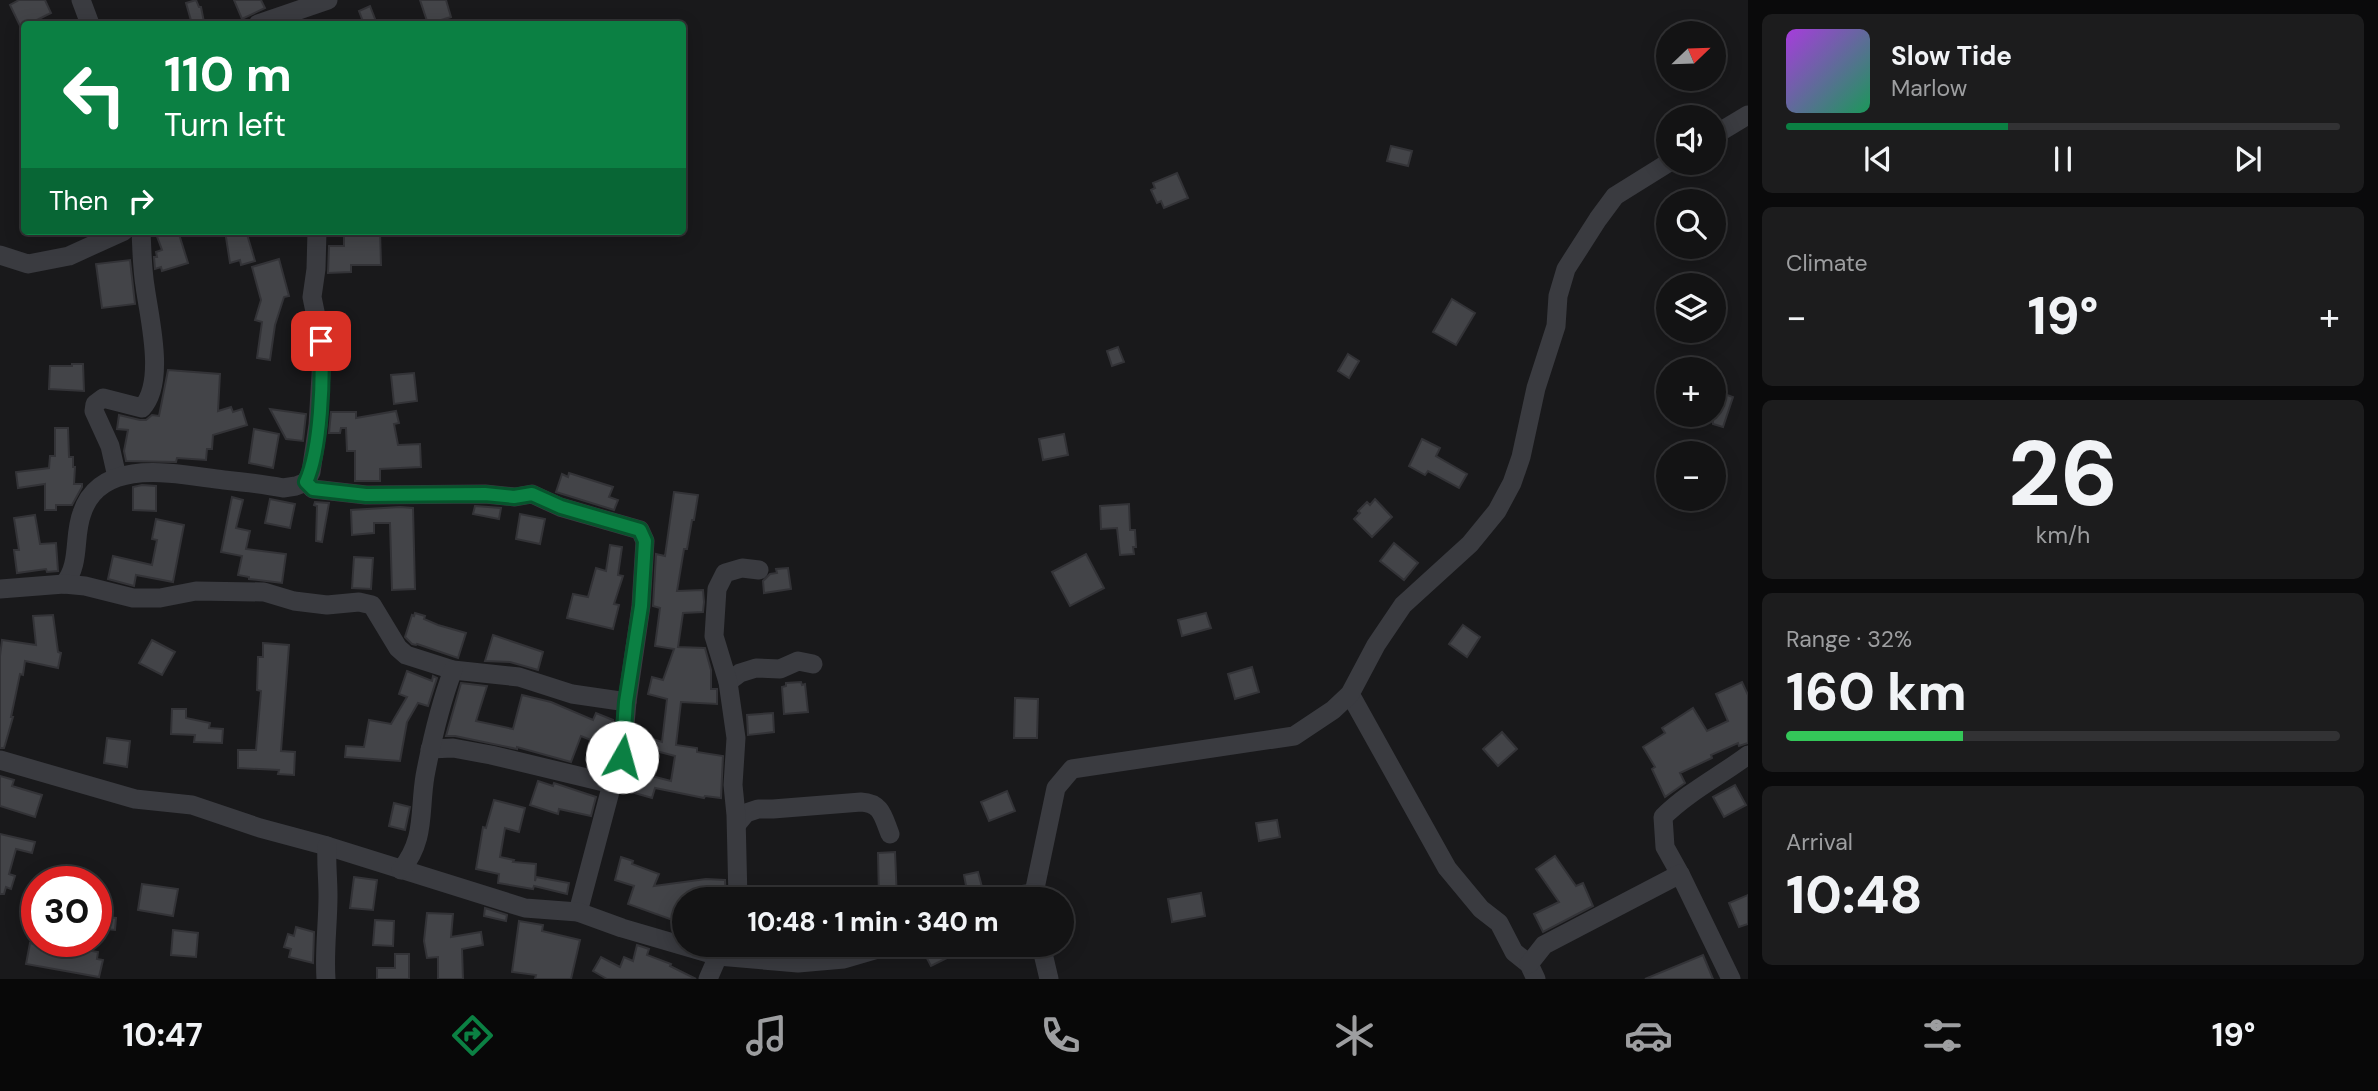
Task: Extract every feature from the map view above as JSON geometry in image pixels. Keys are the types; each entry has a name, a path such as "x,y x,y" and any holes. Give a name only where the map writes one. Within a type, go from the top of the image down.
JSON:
{"street":[{"path":"81,0 89,21"},
{"path":"267,21 328,0"},
{"path":"1726,128 1748,115"},
{"path":"1036,887 1056,788 1072,769 1294,736 1333,710 1350,694 1376,645 1403,606 1470,544 1497,511 1512,483 1521,457 1536,388 1556,326 1558,296 1566,269 1615,196 1656,170"},
{"path":"0,255 28,264 69,256 115,235"},
{"path":"117,477 110,446 94,411 95,404 103,398 142,408 152,390 154,368 141,235"},
{"path":"64,584 72,574 82,512 92,492 117,477 138,473 182,474 283,488 306,482 311,472 318,425 322,358 312,298 317,235"},
{"path":"306,482 313,489 366,495 485,494 514,497 532,494 561,507 640,530 645,541 641,606 626,702 622,757 612,784 578,912"},
{"path":"738,887 737,824 733,785 736,738 728,682 714,636 717,589 725,573 742,568 759,570"},
{"path":"0,589 64,584 85,586 133,598 160,598 196,591 264,592 294,601 327,605 359,602 372,605 398,648 406,655 453,670 519,677 572,695 626,702"},
{"path":"728,682 740,673 756,668 780,669 798,661 813,664"},
{"path":"401,870 413,855 424,810 424,787 430,749 438,713 453,670"},
{"path":"1350,694 1447,868 1481,909 1499,923 1514,952 1532,972 1544,945 1680,874"},
{"path":"430,749 453,748 491,755 612,784"},
{"path":"1731,979 1665,847 1663,817 1678,802 1748,755"},
{"path":"0,760 135,799 192,805 524,908 578,912 672,943"},
{"path":"737,824 746,813 758,809 872,802 879,809 890,834"},
{"path":"326,979 324,954 328,895 325,867 327,846"},
{"path":"708,979 718,957"},
{"path":"770,957 798,963 851,957"},
{"path":"1044,957 1049,979"}],"building":[{"path":"19,0 45,0 51,13 35,21 21,21 21,28 10,5"},
{"path":"196,0 201,7 204,21 191,21 186,3"},
{"path":"234,0 261,0 265,8 242,19"},
{"path":"420,0 446,0 451,17 427,21"},
{"path":"370,6 376,21 363,21 359,11"},
{"path":"1391,146 1412,151 1408,166 1387,161"},
{"path":"1177,173 1188,198 1164,208 1161,201 1157,203 1151,190 1155,188 1153,183"},
{"path":"156,235 179,235 188,263 162,271 161,267 155,269 154,257 157,257 156,252 162,250"},
{"path":"226,235 247,235 255,261 241,265 240,260 230,263"},
{"path":"344,235 380,235 381,265 351,265 351,272 328,273 329,246 344,246"},
{"path":"279,259 289,296 284,297 275,325 270,360 257,358 262,322 255,320 261,300 252,267"},
{"path":"130,260 135,304 102,308 96,264"},
{"path":"1452,299 1475,313 1456,345 1433,332"},
{"path":"1118,347 1124,362 1112,366 1107,351"},
{"path":"1348,354 1359,361 1349,378 1338,371"},
{"path":"83,364 84,391 49,389 50,366"},
{"path":"168,370 220,374 218,411 231,407 233,412 242,409 247,425 213,435 212,449 207,449 206,460 177,458 176,462 126,461 124,451 128,430 117,429 119,415 140,420 146,420 152,415 159,416"},
{"path":"414,373 417,401 394,404 391,375"},
{"path":"1726,395 1733,397 1726,418"},
{"path":"270,409 306,414 303,441 286,439"},
{"path":"396,411 399,423 394,424 398,445 420,444 421,467 380,469 380,481 355,481 355,451 347,451 346,428 341,428 340,433 329,433 331,412 356,412 356,418"},
{"path":"55,428 68,428 69,457 73,457 75,467 74,484 82,484 82,487 72,505 56,505 56,510 45,510 45,484 18,488 16,472 49,468 50,456 55,456"},
{"path":"254,429 279,434 273,468 249,463"},
{"path":"1064,434 1068,455 1043,460 1039,439"},
{"path":"1422,439 1440,448 1436,456 1467,474 1459,488 1428,471 1425,475 1409,466"},
{"path":"569,473 613,487 609,497 618,500 614,510 556,492 562,474 568,477"},
{"path":"156,486 156,511 133,510 133,487"},
{"path":"674,492 698,495 687,549 684,549 677,591 703,590 704,602 703,612 683,613 678,647 705,648 711,670 711,689 717,689 717,704 681,702 676,745 723,756 721,798 704,798 655,788 652,798 624,790 632,771 671,781 675,756 637,746 640,735 662,742 667,699 648,694 652,677 663,680 674,649 655,646 660,608 653,606 656,554 665,556"},
{"path":"232,497 243,500 236,528 250,531 246,549 286,554 282,583 238,575 242,556 221,552"},
{"path":"270,499 295,504 290,528 265,523"},
{"path":"1375,499 1392,517 1372,537 1354,519 1367,502 1370,505"},
{"path":"315,502 329,503 322,542 316,541"},
{"path":"1129,504 1130,530 1135,530 1136,547 1133,547 1134,554 1120,555 1117,528 1101,529 1100,506"},
{"path":"475,506 501,508 499,519 473,514"},
{"path":"413,508 415,589 392,590 390,523 374,523 374,533 352,535 351,510"},
{"path":"520,514 545,519 540,544 516,539"},
{"path":"35,515 40,544 56,543 58,571 47,572 46,569 17,573 14,550 19,550 14,518"},
{"path":"156,519 184,525 173,582 136,575 134,586 108,579 113,556 152,565 157,540 152,539"},
{"path":"1394,543 1418,563 1404,580 1380,561"},
{"path":"610,545 622,547 618,575 623,576 614,604 619,605 613,629 567,618 573,594 588,597 596,568 606,571"},
{"path":"1086,554 1104,588 1070,606 1052,572"},
{"path":"354,557 373,558 371,589 352,588"},
{"path":"788,568 791,589 764,593 763,581 770,574 777,573 776,569"},
{"path":"415,613 438,625 466,633 458,658 412,644 405,637"},
{"path":"1206,613 1211,628 1182,636 1178,620"},
{"path":"53,615 58,652 61,653 58,668 25,661 5,745 0,748 2,640 36,645 33,616"},
{"path":"1463,625 1480,637 1467,657 1449,644"},
{"path":"493,635 543,652 538,670 510,662 485,661"},
{"path":"152,640 175,652 162,675 139,663"},
{"path":"263,643 289,645 281,751 295,752 294,775 278,774 279,770 238,768 238,750 256,750 261,691 257,690 258,657 263,657"},
{"path":"1252,667 1259,692 1235,699 1228,674"},
{"path":"407,671 432,681 433,676 437,678 428,706 418,703 407,722 400,761 345,757 346,746 364,747 369,720 391,724 407,697 399,694"},
{"path":"801,682 802,685 805,684 808,712 784,714 782,687 786,686 786,683"},
{"path":"1742,682 1748,695 1748,743 1739,746 1738,743 1680,773 1685,783 1665,797 1652,769 1655,767 1643,747 1665,733 1662,728 1693,708 1707,731 1728,721 1716,694"},
{"path":"461,683 487,686 476,721 513,729 522,695 551,702 593,720 596,713 613,720 608,747 581,736 571,762 517,747 446,736"},
{"path":"1015,698 1038,699 1037,738 1014,738"},
{"path":"172,709 186,709 186,718 210,723 209,728 223,729 222,743 194,742 195,735 171,734"},
{"path":"773,713 774,732 748,735 747,715"},
{"path":"1502,732 1517,749 1498,766 1483,749"},
{"path":"107,738 130,741 127,767 104,763"},
{"path":"0,776 14,780 12,786 42,795 35,817 0,806"},
{"path":"538,781 553,786 554,783 596,797 591,816 559,809 558,814 530,805"},
{"path":"1735,785 1746,805 1724,817 1713,797"},
{"path":"1007,791 1015,811 989,821 981,802"},
{"path":"494,800 525,808 519,832 505,828 500,857 514,860 513,862 536,864 535,881 536,877 569,883 567,894 534,886 533,889 498,883 499,874 476,869 483,827 486,828"},
{"path":"394,803 410,807 405,830 389,826"},
{"path":"1277,820 1280,837 1259,841 1256,823"},
{"path":"0,834 35,842 32,853 16,849 9,874 15,876 11,889 6,887 4,894 0,894"},
{"path":"895,852 896,887 879,887 878,853"},
{"path":"1555,856 1576,886 1583,883 1593,906 1543,932 1534,914 1559,902 1536,869"},
{"path":"621,857 659,874 654,886 706,879 725,880 725,887 672,887 672,920 628,904 634,886 615,880"},
{"path":"978,872 982,887 966,887 964,875"},
{"path":"354,877 377,880 373,910 350,908"},
{"path":"142,884 178,889 173,916 138,910"},
{"path":"1201,893 1205,916 1172,922 1168,899"},
{"path":"1748,895 1748,924 1739,927 1729,903"},
{"path":"485,908 507,915 506,921 484,916"},
{"path":"427,913 453,914 451,937 481,932 483,945 462,949 463,979 438,979 438,957 427,958 424,941"},
{"path":"112,918 116,918 115,930 112,930"},
{"path":"375,920 394,921 393,946 373,945"},
{"path":"519,921 543,925 542,931 580,940 571,979 535,979 536,975 512,972"},
{"path":"296,927 314,932 313,963 289,957 291,949 284,947 288,934 294,936"},
{"path":"173,930 198,933 196,957 171,955"},
{"path":"637,945 649,949 647,955 671,964 670,966 696,979 607,979 593,971 601,957 620,967 624,957 633,961"},
{"path":"395,954 409,954 409,979 377,979 377,968 395,968"},
{"path":"1703,955 1713,979 1645,979"},
{"path":"27,957 97,957 103,960 99,977 26,964"},
{"path":"926,957 949,957 931,966"}],"route":[{"path":"321,341 318,425 311,472 306,482 313,489 366,495 485,494 514,497 532,494 561,507 640,530 645,541 641,606 626,702 622,757"}]}
